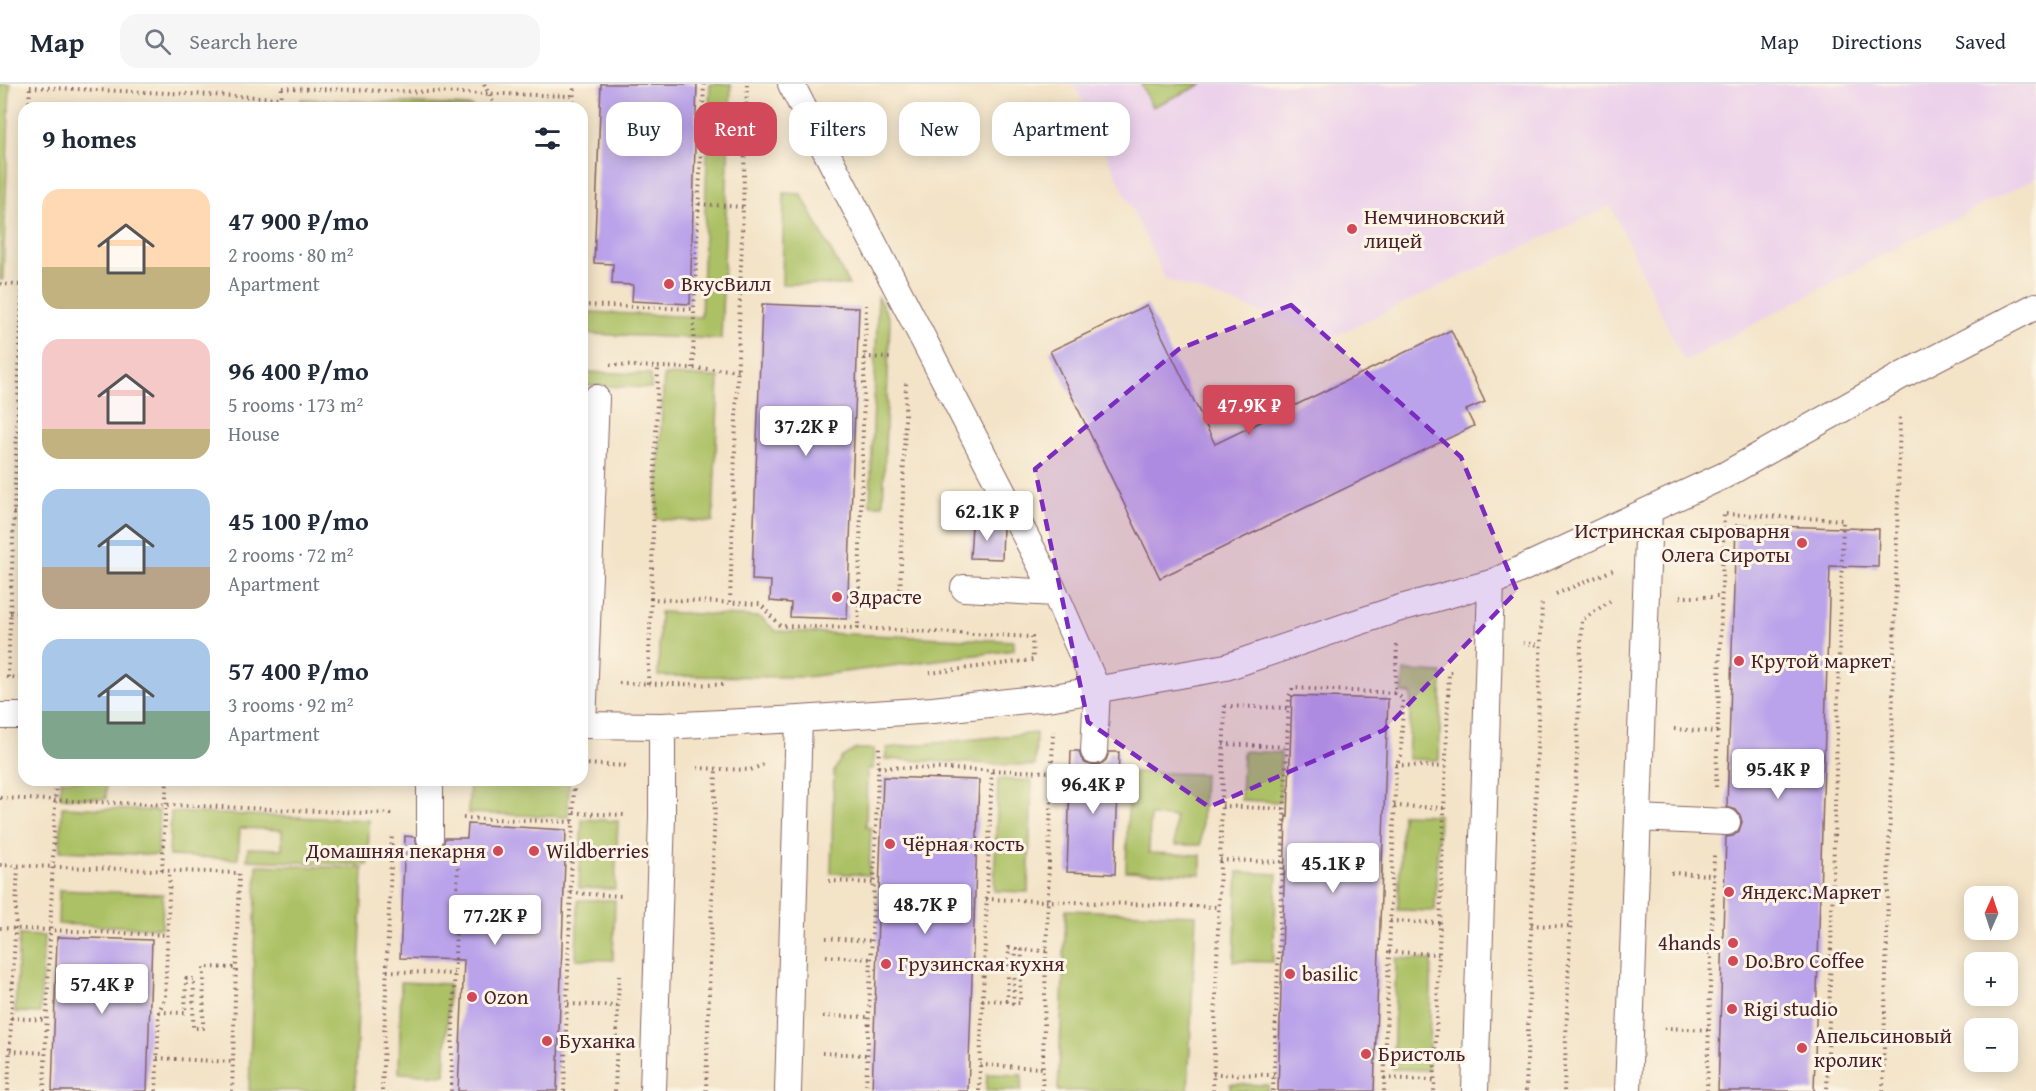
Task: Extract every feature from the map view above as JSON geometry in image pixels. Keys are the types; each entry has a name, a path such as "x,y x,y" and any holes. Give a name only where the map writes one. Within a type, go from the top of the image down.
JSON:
{"lane":[{"path":"791,84 1055,593 1097,689 1094,751"},
{"path":"588,725 662,726 933,710 1054,697 1226,667 1397,609 1491,583 1725,475 1901,376 2036,306"},
{"path":"588,588 596,398"},
{"path":"1628,1091 1649,511"},
{"path":"1475,1091 1491,583"},
{"path":"964,588 1055,593"},
{"path":"0,716 18,716"},
{"path":"788,1091 799,719"},
{"path":"653,1091 662,816 662,726"},
{"path":"430,786 430,838"},
{"path":"1638,818 1721,821"}],"path":[{"path":"484,84 493,102"},
{"path":"574,84 574,102"},
{"path":"693,368 704,84"},
{"path":"730,602 747,84"},
{"path":"29,102 30,85 282,98"},
{"path":"282,102 282,86 574,96"},
{"path":"699,204 743,207"},
{"path":"0,285 18,285"},
{"path":"858,628 866,297"},
{"path":"588,305 694,309"},
{"path":"864,357 896,358"},
{"path":"604,365 738,370"},
{"path":"648,684 658,367"},
{"path":"1883,1091 1901,376"},
{"path":"858,599 900,601 906,381"},
{"path":"18,418 8,677 18,678"},
{"path":"1707,1091 1713,875 1721,821 1718,732 1725,475"},
{"path":"13,513 18,513"},
{"path":"1724,514 1843,520 1827,1091"},
{"path":"1531,605 1616,569"},
{"path":"1564,1091 1582,620 1619,595"},
{"path":"1673,597 1722,597"},
{"path":"651,599 760,604 780,626 1032,637 1033,660 927,673"},
{"path":"1526,1091 1542,600"},
{"path":"1395,693 1397,609"},
{"path":"10,613 18,614"},
{"path":"1516,642 1540,645"},
{"path":"1213,1091 1226,667"},
{"path":"1434,1091 1449,672 1488,673"},
{"path":"588,683 729,685"},
{"path":"1273,1091 1288,708 1289,696 1293,688 1395,693 1403,699 1401,755 1396,765 1394,806 1384,1091"},
{"path":"1042,1091 1054,697"},
{"path":"1225,706 1288,708"},
{"path":"1670,729 1718,732"},
{"path":"1223,744 1287,747"},
{"path":"866,1091 879,753"},
{"path":"1396,765 1445,767"},
{"path":"878,767 1052,772"},
{"path":"706,1091 716,768"},
{"path":"979,1091 992,770"},
{"path":"44,1091 56,786"},
{"path":"162,870 167,786"},
{"path":"564,1091 574,786"},
{"path":"0,798 393,814"},
{"path":"381,1091 393,803"},
{"path":"1222,806 1284,809"},
{"path":"1394,806 1444,808"},
{"path":"574,813 624,815"},
{"path":"459,818 573,822"},
{"path":"451,1091 458,854"},
{"path":"1220,860 1282,862"},
{"path":"0,865 239,873 232,1091"},
{"path":"8,1091 18,865"},
{"path":"156,1091 159,1012 165,997 171,871"},
{"path":"1667,873 1713,875"},
{"path":"825,881 874,883"},
{"path":"571,893 622,896"},
{"path":"987,899 1218,907"},
{"path":"1390,921 1440,923"},
{"path":"1531,925 1570,927"},
{"path":"0,928 168,935"},
{"path":"823,938 872,941"},
{"path":"982,1000 1007,1001 1009,948 1016,949 1013,1003 1020,1003 1022,950 1046,951"},
{"path":"1665,951 1711,953"},
{"path":"1389,952 1438,954"},
{"path":"822,956 871,959"},
{"path":"159,1012 185,1013 186,979 194,979 193,1028 203,1028 204,967 236,968"},
{"path":"387,971 454,974"},
{"path":"568,1004 618,1006"},
{"path":"820,1016 869,1017"},
{"path":"11,1018 47,1020"},
{"path":"1664,1028 1709,1030"},
{"path":"10,1051 46,1053"},
{"path":"819,1053 868,1055"},
{"path":"157,1058 232,1062"},
{"path":"980,1065 1043,1068"},
{"path":"1213,1074 1274,1076"},
{"path":"1384,1078 1434,1080"}],"highlighted area":[{"path":"1291,305 1461,457 1517,591 1384,730 1209,807 1088,722 1035,469 1179,349"}],"shaded area":[{"name":"Немчиновский лицей","path":"1074,84 2036,84 2036,178 1890,251 1684,362 1611,206 1332,337 1165,279 1108,156 1130,156 1130,102 1082,102"}],"green space":[{"path":"0,84 10,84 3,280 0,280"},
{"path":"710,84 731,84 730,102 709,102"},
{"path":"1141,84 1203,84 1152,107"},
{"path":"301,99 374,102 301,102"},
{"path":"707,156 728,156 721,339 588,334 589,312 701,317"},
{"path":"784,193 801,194 849,285 782,284"},
{"path":"878,297 890,320 883,505 870,505"},
{"path":"588,372 651,374 651,388 588,385"},
{"path":"664,375 719,377 713,522 656,519"},
{"path":"660,612 760,617 776,631 1014,641 1014,650 806,677 658,676"},
{"path":"1404,671 1442,673 1439,760 1408,759 1411,694 1402,693"},
{"path":"1036,733 1035,766 885,759 887,748"},
{"path":"856,749 874,749 873,769 867,769 866,827 871,828 869,875 831,873 834,771 842,757"},
{"path":"1243,751 1281,753 1280,802 1241,800"},
{"path":"1129,772 1204,774 1201,845 1175,845 1175,817 1150,816 1149,853 1201,855 1201,874 1126,871"},
{"path":"998,779 1032,781 1028,892 994,891"},
{"path":"61,786 106,786 106,799 60,797"},
{"path":"470,786 569,786 568,817 468,813"},
{"path":"62,807 159,811 158,855 60,851"},
{"path":"171,812 369,820 368,865 247,860 248,848 282,849 282,830 240,828 238,859 169,856"},
{"path":"1402,814 1439,815 1435,911 1398,910"},
{"path":"582,819 618,821 615,889 579,888"},
{"path":"257,865 363,868 355,1091 249,1091"},
{"path":"1238,872 1277,874 1273,962 1234,961"},
{"path":"59,890 163,894 162,928 58,924"},
{"path":"578,900 615,900 613,960 576,959"},
{"path":"1066,910 1196,915 1188,1091 1058,1091"},
{"path":"19,935 44,936 40,1013 15,1012"},
{"path":"1396,958 1432,960 1428,1070 1393,1069"},
{"path":"401,982 449,984 445,1075 399,1073"},
{"path":"987,1074 1022,1075 1021,1091 986,1091"},
{"path":"1230,1084 1268,1085 1268,1091 1230,1091"}],"building":[{"path":"601,84 697,84 696,102 694,102 690,304 632,301 633,285 612,284 613,264 594,263"},
{"path":"762,304 859,308 847,619 790,617 791,603 770,601 771,581 752,580"},
{"path":"1147,305 1215,444 1451,330 1485,402 1466,410 1474,426 1160,578 1050,351"},
{"path":"972,525 1003,526 1002,559 970,558"},
{"path":"1736,525 1879,529 1878,567 1830,566 1814,1091 1718,1091 1726,837 1733,836 1739,831 1742,822 1736,810 1727,807"},
{"path":"1292,696 1388,699 1374,1091 1278,1091"},
{"path":"1071,751 1079,751 1085,763 1094,766 1106,760 1109,752 1119,752 1115,874 1067,872"},
{"path":"883,777 979,780 968,1091 872,1091"},
{"path":"468,824 566,830 557,1091 458,1091 464,960 400,958 405,836 415,837 417,846 431,853 443,846 445,838 467,838"},
{"path":"57,937 152,940 147,1091 52,1091"}],"place":[{"name":"Немчиновский лицей","path":"1352,229"},
{"name":"ВкусВилл","path":"669,284"},
{"name":"Истринская сыроварня Олега Сироты","path":"1802,543"},
{"name":"Здрасте","path":"837,597"},
{"name":"Крутой маркет","path":"1739,661"},
{"name":"Чёрная кость","path":"890,844"},
{"name":"Домашняя пекарня","path":"498,851"},
{"name":"Wildberries","path":"534,851"},
{"name":"Яндекс.Маркет","path":"1729,892"},
{"name":"4hands","path":"1733,943"},
{"name":"Do.Bro Coffee","path":"1733,961"},
{"name":"Грузинская кухня","path":"886,964"},
{"name":"basilic","path":"1290,974"},
{"name":"Ozon","path":"472,997"},
{"name":"Rigi studio","path":"1732,1009"},
{"name":"Буханка","path":"547,1041"},
{"name":"Апельсиновый кролик","path":"1802,1048"},
{"name":"Бристоль","path":"1366,1054"}]}
